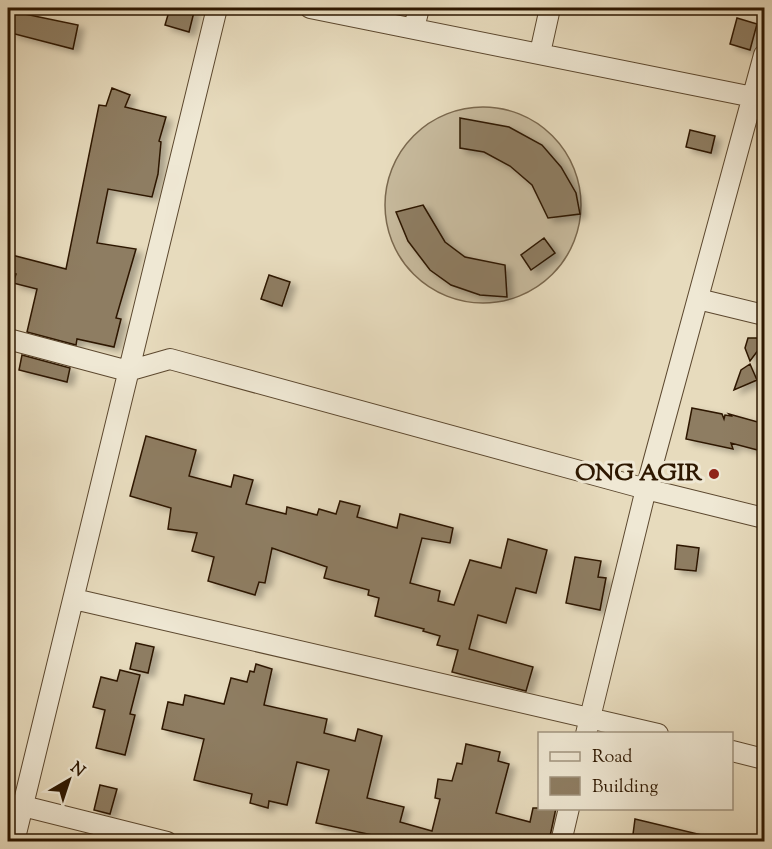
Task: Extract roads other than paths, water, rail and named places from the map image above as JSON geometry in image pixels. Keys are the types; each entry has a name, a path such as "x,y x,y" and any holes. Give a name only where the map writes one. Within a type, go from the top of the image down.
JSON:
{"street":[{"path":"14,842 217,8"},
{"path":"309,8 759,96"},
{"path":"414,28 419,8"},
{"path":"540,53 550,8"},
{"path":"588,725 646,489 698,299 759,96 765,55"},
{"path":"698,299 765,315"},
{"path":"8,339 129,371 170,358 646,489 765,518"},
{"path":"74,599 588,725 642,732"},
{"path":"733,751 765,759"},
{"path":"23,806 167,842"},
{"path":"561,842 569,810"}],"place":[{"name":"ONG AGIR","path":"714,474"}]}
